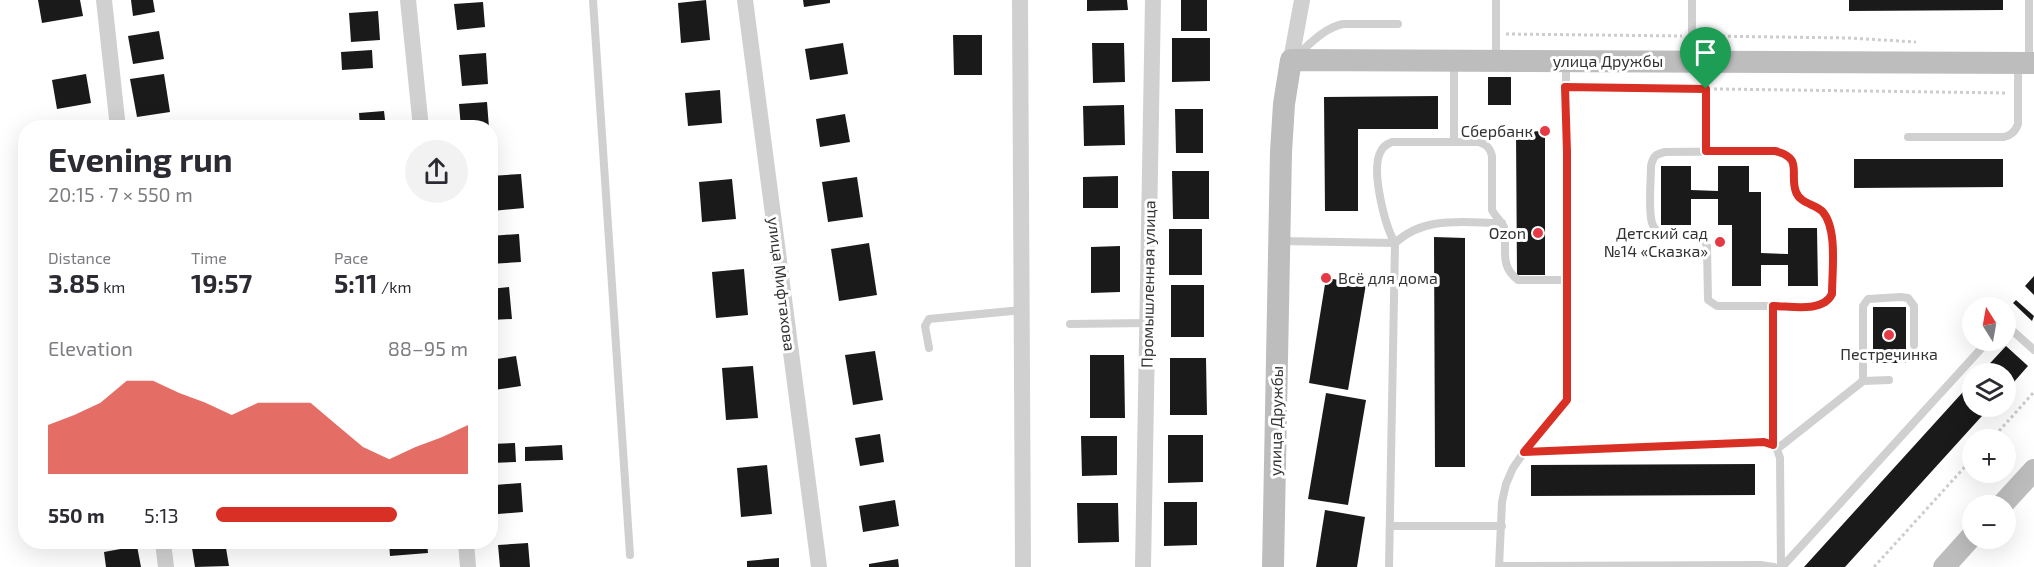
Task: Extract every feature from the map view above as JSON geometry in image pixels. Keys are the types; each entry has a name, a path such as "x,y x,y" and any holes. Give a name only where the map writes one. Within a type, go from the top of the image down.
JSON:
{"street":[{"path":"104,0 117,120"},
{"path":"408,0 421,120"},
{"name":"улица Мифтахова","path":"745,0 819,567"},
{"path":"1020,0 1023,567"},
{"name":"Промышленная улица","path":"1143,567 1153,0"},
{"name":"улица Дружбы","path":"1297,0 1298,20"},
{"name":"улица Дружбы","path":"1273,567 1281,152 1284,104 1302,0"},
{"name":"улица Дружбы","path":"1291,60 2027,62"},
{"path":"2011,495 2034,470"},
{"path":"1944,567 1962,547"},
{"path":"164,549 166,567"},
{"path":"467,549 468,567"}],"lane":[{"path":"593,0 630,555"},
{"path":"1496,0 1496,61"},
{"path":"1692,0 1692,36 1699,61"},
{"path":"1908,138 2004,137 2015,131 2018,124 2018,94 2027,62 2030,3"},
{"path":"1291,60 1335,26 1398,24"},
{"path":"1454,61 1454,142"},
{"path":"1566,61 1567,400 1524,452 1506,484 1502,502 1499,567 1774,567"},
{"path":"1389,567 1395,243 1380,198 1378,159 1384,146 1392,142 1479,142 1485,145 1490,150 1492,210 1502,223 1505,232 1505,265 1518,280 1567,280"},
{"path":"1775,151 1784,153 1790,158 1795,167 1796,193 1801,200 1821,210 1828,220 1832,233 1832,294 1829,300 1817,306 1773,306 1717,306 1711,303 1707,294 1707,246 1705,241 1695,236 1665,236 1653,226 1651,166 1657,154 1775,151"},
{"path":"1280,241 1395,243 1410,231 1433,223 1502,223"},
{"path":"1863,381 1863,306 1868,299 1901,297 1911,301 1914,306 1914,345"},
{"path":"1773,306 1775,447 1780,458 1781,567"},
{"path":"929,348 926,326 929,319 1022,310"},
{"path":"1070,324 1148,323"},
{"path":"2016,333 2032,345"},
{"path":"1781,567 1979,351"},
{"path":"1775,447 1863,381 1889,380"},
{"path":"1524,452 1764,442 1775,447"},
{"path":"1390,526 1502,526"}],"path":[{"path":"1496,34 1849,38 1919,42"},
{"path":"1699,61 1706,89 1706,151"},
{"path":"1565,87 2018,94"},
{"path":"2000,429 2034,392"},
{"path":"1874,567 1962,470"}],"building":[{"path":"38,0 80,0 83,16 42,23"},
{"path":"131,0 153,0 155,12 133,16"},
{"path":"706,0 710,40 681,43 678,3"},
{"path":"803,0 830,0 830,3 804,7"},
{"path":"1087,0 1127,0 1128,10 1087,11"},
{"path":"1181,0 1207,0 1207,31 1181,31"},
{"path":"1849,0 2003,0 2003,10 1849,11"},
{"path":"483,2 485,27 457,30 454,4"},
{"path":"378,11 380,40 351,42 349,13"},
{"path":"159,31 164,59 133,64 128,36"},
{"path":"953,35 982,35 982,75 954,75"},
{"path":"1172,38 1210,38 1210,81 1172,82"},
{"path":"843,43 848,74 810,80 805,49"},
{"path":"1092,43 1124,43 1125,82 1093,83"},
{"path":"372,50 373,68 342,70 341,52"},
{"path":"486,53 488,84 462,86 459,55"},
{"path":"86,74 91,103 57,109 52,80"},
{"path":"164,74 170,112 137,117 130,79"},
{"path":"1488,77 1511,77 1511,105 1488,105"},
{"path":"720,90 722,123 688,126 685,93"},
{"path":"1438,96 1438,129 1358,129 1358,211 1325,211 1324,97"},
{"path":"487,102 488,120 460,120 459,104"},
{"path":"1124,105 1125,145 1084,146 1083,106"},
{"path":"1175,109 1203,109 1203,153 1176,153"},
{"path":"384,111 385,120 359,120 359,113"},
{"path":"845,114 850,142 820,147 816,119"},
{"path":"1545,131 1545,275 1517,275 1516,132"},
{"path":"1854,159 2003,159 2003,187 1854,188"},
{"path":"1661,166 1691,166 1691,190 1718,191 1718,166 1749,166 1749,192 1761,192 1761,253 1788,254 1788,228 1817,228 1818,286 1788,286 1788,265 1761,265 1761,286 1732,286 1732,225 1718,225 1718,199 1691,199 1691,225 1661,225"},
{"path":"1172,171 1209,171 1209,219 1173,219"},
{"path":"521,174 524,208 498,210 498,175"},
{"path":"1118,176 1118,208 1083,208 1083,177"},
{"path":"857,177 863,217 828,222 822,182"},
{"path":"732,179 736,219 702,222 699,182"},
{"path":"1169,229 1202,229 1202,275 1169,275"},
{"path":"519,234 521,262 498,263 498,235"},
{"path":"1434,237 1465,238 1465,467 1435,467"},
{"path":"869,243 877,295 839,301 831,249"},
{"path":"1120,246 1120,292 1091,293 1091,247"},
{"path":"744,269 748,315 716,318 712,272"},
{"path":"2034,276 2034,295 2025,286"},
{"path":"1326,278 1366,284 1348,390 1309,383"},
{"path":"1171,285 1204,285 1204,337 1171,337"},
{"path":"509,287 512,319 498,320 498,288"},
{"path":"2016,300 2034,316 2032,321 2016,306"},
{"name":"Пестречинка","path":"1873,307 1906,307 1906,363 1873,363"},
{"path":"875,351 883,400 853,405 845,355"},
{"path":"2001,351 2012,351 2028,366 2016,380 2016,363 1990,363"},
{"path":"1090,355 1124,355 1125,418 1090,418"},
{"path":"516,356 521,386 498,389 498,359"},
{"path":"1170,358 1206,358 1207,415 1170,415"},
{"path":"753,366 758,418 726,420 722,368"},
{"path":"1326,393 1366,400 1348,505 1308,499"},
{"path":"1962,393 1962,417 1981,417 1970,429 1962,429 1962,438 1845,567 1804,567"},
{"path":"880,434 884,462 860,466 855,438"},
{"path":"1168,435 1203,435 1203,482 1168,483"},
{"path":"1081,436 1117,436 1117,475 1082,476"},
{"path":"515,443 516,462 498,463 498,444"},
{"path":"562,445 563,460 525,461 525,447"},
{"path":"1755,464 1755,495 1531,496 1531,465"},
{"path":"767,465 772,514 741,517 737,468"},
{"path":"521,483 523,512 498,514 498,485"},
{"path":"895,500 899,526 863,532 859,506"},
{"path":"1164,502 1197,502 1197,545 1164,546"},
{"path":"1077,503 1118,503 1119,542 1078,543"},
{"path":"1325,510 1365,517 1357,567 1316,567"},
{"path":"528,543 530,567 500,567 498,545"},
{"path":"138,549 141,567 106,567 104,552"},
{"path":"192,549 226,549 229,566 195,567"},
{"path":"390,549 428,549 428,553 390,556"},
{"path":"779,558 779,567 747,567 747,561"},
{"path":"898,559 899,567 869,567 869,564"}],"place":[{"name":"Сбербанк","path":"1545,131"},
{"name":"Ozon","path":"1538,233"},
{"name":"Детский сад №14 «Сказка»","path":"1720,242"},
{"name":"Всё для дома","path":"1326,278"},
{"name":"Пестречинка","path":"1889,335"}],"route":[{"path":"1565,87 1706,89 1706,151 1784,153 1795,167 1796,193 1801,200 1821,210 1828,220 1832,233 1832,294 1829,300 1817,306 1773,306 1773,445 1764,442 1524,452 1567,400 1565,87"}]}
